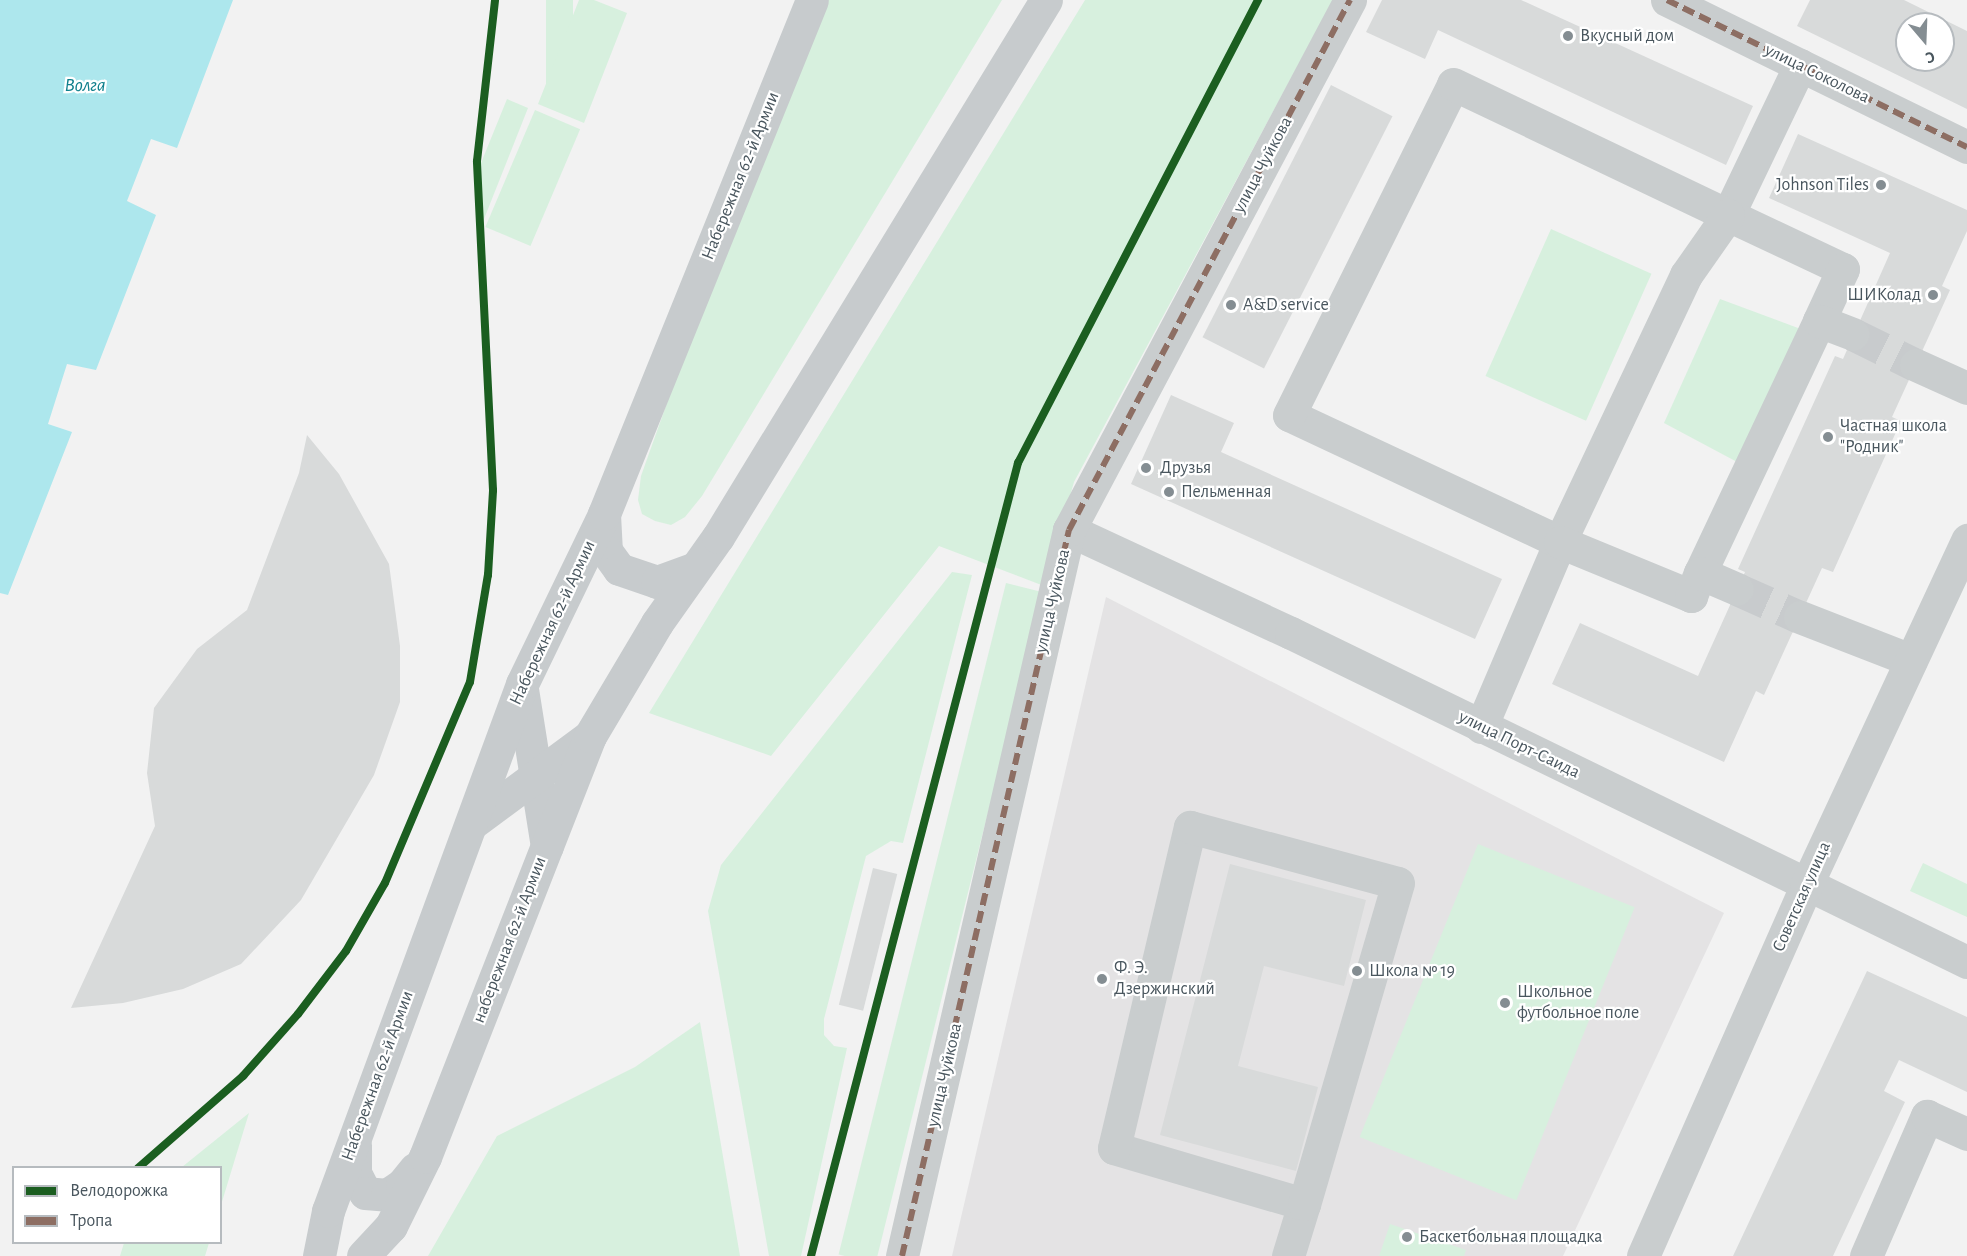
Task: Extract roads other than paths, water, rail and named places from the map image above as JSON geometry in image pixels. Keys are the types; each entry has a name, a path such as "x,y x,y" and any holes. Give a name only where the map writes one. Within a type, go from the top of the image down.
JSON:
{"main road":[{"name":"Набережная 62-й Армии","path":"319,1256 328,1211 522,684 604,514 812,0"},
{"name":"набережная 62-й Армии","path":"363,1256 391,1226 425,1157 590,736 657,623 717,537 1046,0"},
{"path":"604,514 606,551 619,569 657,582 693,569"},
{"path":"522,684 534,774 547,846"},
{"path":"470,824 534,774 590,736"},
{"path":"355,1140 355,1173 365,1192 387,1195 402,1185 425,1157"}],"street":[{"name":"улица Чуйкова","path":"902,1256 1069,530 1350,0"},
{"name":"улица Соколова","path":"1668,0 1967,147"},
{"path":"1481,727 1560,542 1686,275 1728,215 1800,65"},
{"path":"1453,84 1843,269 1819,321 1691,596 1560,542 1289,415 1453,84"},
{"path":"1819,321 1853,334"},
{"path":"1916,365 1967,388"},
{"name":"улица Порт-Саида","path":"1069,530 1729,844 1806,886 1967,962"},
{"name":"Советская улица","path":"1643,1256 1806,886 1967,540"},
{"path":"1701,573 1737,589"},
{"path":"1800,616 1911,660"},
{"path":"1288,1256 1304,1204 1398,884 1190,827 1114,1148 1304,1204"},
{"path":"1866,1256 1927,1116 1967,1134"}],"water":[{"name":"Волга","path":"0,0 233,0 177,148 151,139 127,201 156,215 96,370 67,364 48,424 72,432 8,595 0,593"}],"tunnel":[{"path":"1853,334 1916,365"},
{"path":"1737,589 1800,617"}],"place":[{"name":"Вкусный дом","path":"1568,36"},
{"name":"Johnson Tiles","path":"1881,185"},
{"name":"ШИКолад","path":"1933,295"},
{"name":"A&D service","path":"1231,305"},
{"name":"Частная школа \"Родник\"","path":"1828,437"},
{"name":"Друзья","path":"1146,468"},
{"name":"Пельменная","path":"1169,492"},
{"name":"Школа № 19","path":"1357,971"},
{"name":"Ф. Э. Дзержинский","path":"1102,979"},
{"name":"Школьное футбольное поле","path":"1505,1003"},
{"name":"Баскетбольная площадка","path":"1407,1237"}]}
